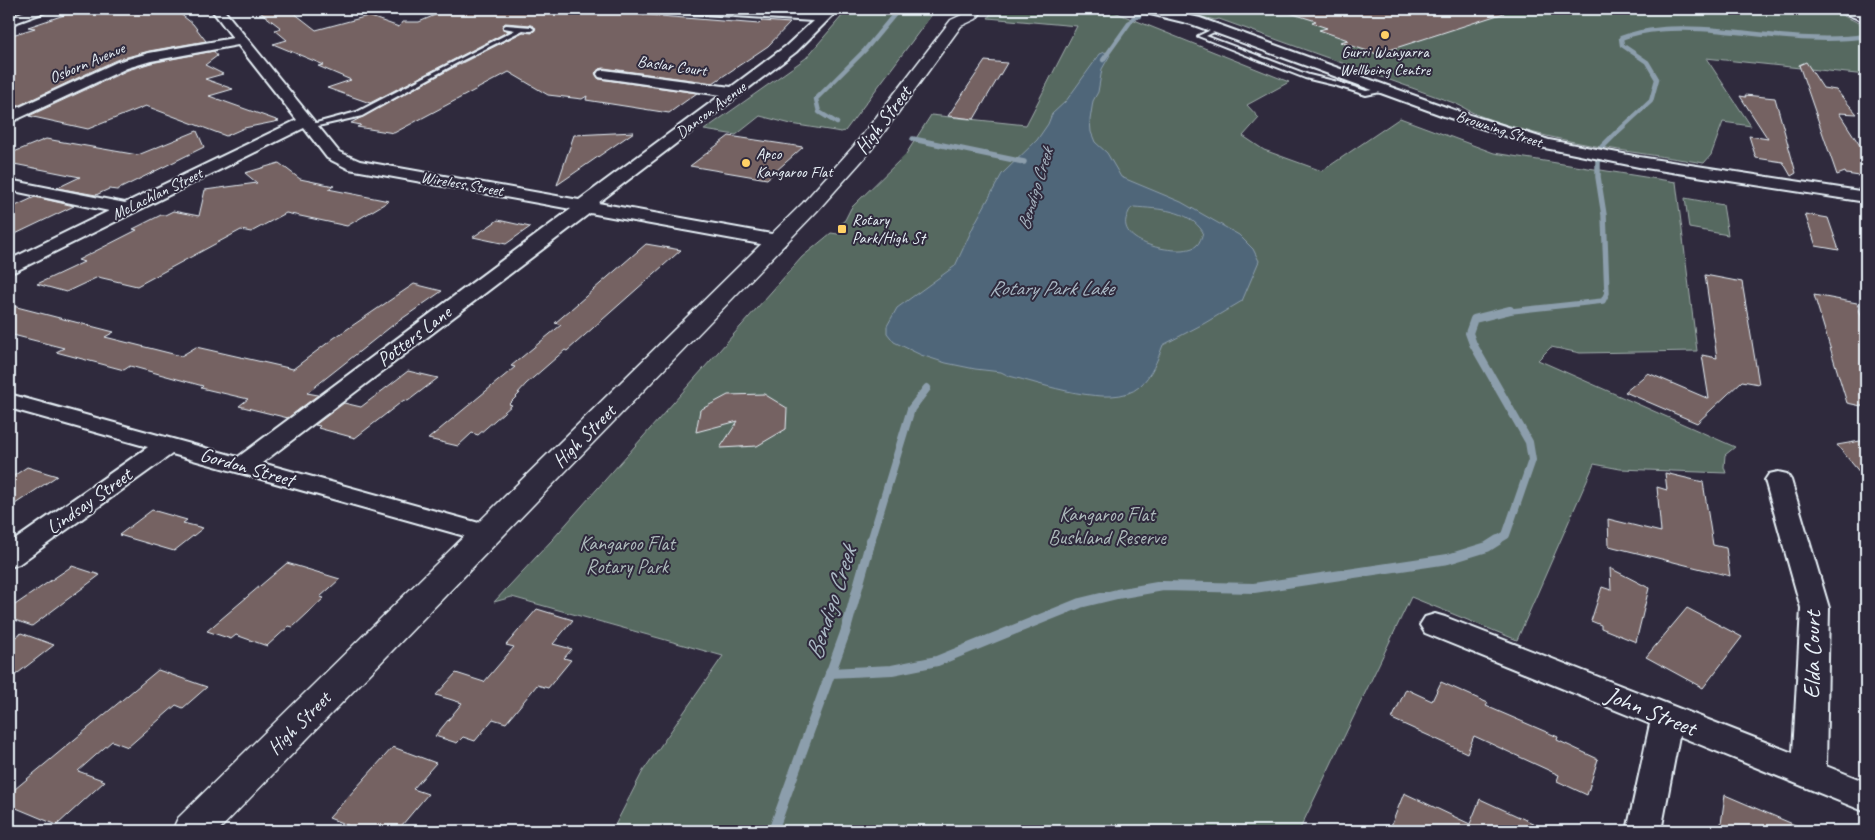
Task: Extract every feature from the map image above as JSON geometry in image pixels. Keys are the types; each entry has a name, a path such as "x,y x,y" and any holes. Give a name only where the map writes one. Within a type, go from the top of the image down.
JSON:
{"highway":[{"name":"High Street","path":"192,831 777,241 861,150 956,16 971,16 977,9"}],"street":[{"path":"9,21 41,9"},
{"name":"Wireless Street","path":"217,9 333,155 354,164 777,241"},
{"path":"687,9 828,14"},
{"name":"Browning Street","path":"1146,9 1178,16 1218,29 1503,132 1560,148 1866,197"},
{"path":"1845,9 1866,18"},
{"name":"Danson Avenue","path":"585,206 791,50 828,14"},
{"name":"Osborn Avenue","path":"9,118 122,65 149,57 242,40"},
{"name":"Baslar Court","path":"604,74 734,92"},
{"name":"McLachlan Street","path":"9,268 128,209 308,124"},
{"path":"9,185 128,209"},
{"name":"Potters Lane","path":"242,466 585,206"},
{"name":"Gordon Street","path":"9,401 470,529 485,536"},
{"name":"Lindsay Street","path":"9,557 168,445"},
{"name":"Elda Court","path":"1778,480 1815,608 1809,774"},
{"name":"John Street","path":"1436,625 1866,797"},
{"path":"1644,831 1667,718"}],"lane":[{"name":"McLachlan Street","path":"506,27 531,29"},
{"name":"McLachlan Street","path":"308,124 359,114 521,29"}],"green space":[{"path":"848,9 936,9 845,131 841,132 791,124 760,116 736,135 704,130 806,58"},
{"name":"Kangaroo Flat Bushland Reserve","path":"994,9 1107,9 1289,82 1247,105 1259,118 1243,136 1264,150 1322,171 1400,118 1494,153 1676,182 1697,351 1580,353 1551,347 1538,360 1735,447 1725,455 1724,467 1726,473 1620,469 1594,464 1517,640 1411,597 1299,831 612,831 643,771 723,656 512,597 494,602 552,540 802,257 831,233 838,234 845,227 839,225 845,220 851,208 906,154 931,115 1026,125 1077,26 988,18"},
{"path":"1168,9 1828,9 1866,26 1866,75 1706,58 1751,126 1723,122 1711,155 1704,163 1590,145 1505,125 1478,115 1454,103 1219,19 1215,20"},
{"path":"1685,198 1723,205 1728,235 1689,228"}],"water":[{"name":"Rotary Park Lake","path":"1105,52 1110,55 1102,69 1098,92 1093,101 1090,120 1091,132 1095,142 1107,153 1121,177 1181,202 1239,235 1253,249 1259,261 1242,301 1163,345 1151,373 1139,387 1127,393 1112,396 1076,393 1009,376 1001,372 946,363 921,355 894,342 887,333 887,326 897,308 955,266 975,223 1002,174 1037,140 1048,124 1052,114 1066,101 1100,54","holes":["1134,207 1163,210 1189,219 1197,224 1203,232 1199,243 1189,249 1178,250 1152,246 1140,241 1131,234 1126,226 1129,211"]}],"building":[{"path":"82,9 174,9 193,24 206,41 149,51 116,60 9,110 9,36 35,28 28,27"},
{"path":"256,9 289,9 316,30 368,16 399,27 402,22 419,22 449,9 573,9 759,24 762,21 790,23 768,46 713,83 604,68 599,69 595,73 599,79 697,93 669,113 586,100 587,96 582,99 548,95 509,72 394,133 357,127 361,125 351,123 458,65 523,32 532,33 536,28 531,25 505,23 502,26 503,29 509,31 370,103 327,88 351,80 318,66 324,65 273,44 287,40 275,30 281,28"},
{"name":"Gurri Wanyarra Wellbeing Centre","path":"1291,9 1503,9 1504,13 1377,54 1340,42 1348,40 1319,30 1327,28 1312,23 1316,21 1290,13"},
{"path":"214,51 217,56 205,65 223,74 205,79 233,89 209,96 279,121 244,128 226,136 146,106 88,129 29,116 128,70 151,63"},
{"path":"985,61 1007,63 974,119 948,116"},
{"path":"1806,62 1823,88 1836,90 1857,114 1839,113 1866,155 1862,154 1866,162 1866,177 1846,174 1845,172 1837,175 1799,65"},
{"path":"1745,95 1775,98 1796,173 1791,176 1783,162 1756,158 1749,136 1768,139 1740,96 1746,97"},
{"path":"197,131 204,147 117,190 109,189 96,195 57,188 80,177 9,163 9,154 46,139 138,155"},
{"path":"634,132 557,185 574,135"},
{"path":"729,136 803,147 767,179 690,166"},
{"path":"279,163 300,179 334,186 328,189 389,201 347,226 286,213 251,232 241,230 137,286 98,277 66,292 37,284 84,262 78,260 137,230 133,229 161,215 173,211 199,216 205,190 257,183 245,173"},
{"path":"35,197 74,206 9,237 9,209"},
{"path":"1805,214 1828,218 1839,250 1816,246"},
{"path":"498,220 530,227 506,244 473,237"},
{"path":"646,244 681,250 567,351 565,350 526,384 509,404 512,405 478,435 472,433 458,446 428,439 515,367 511,366 561,325 555,323"},
{"path":"1705,275 1742,282 1759,384 1742,381 1697,423 1625,392 1648,373 1709,399 1702,355 1717,358"},
{"path":"414,284 442,291 393,325 307,393 318,395 288,418 239,406 248,399 201,388 203,386 130,366 124,370 56,352 64,348 9,334 9,305 114,332 105,337 181,356 196,347 293,369 334,338"},
{"path":"1814,295 1857,303 1866,330 1866,407 1847,403"},
{"path":"408,371 438,378 408,401 404,400 355,438 318,428 320,426 315,425 344,403 361,407"},
{"path":"764,394 787,408 786,429 757,446 720,448 738,421 696,432 700,410 728,395"},
{"path":"1866,440 1866,480 1837,445"},
{"path":"27,467 57,476 9,508 9,479"},
{"path":"1665,473 1703,482 1713,545 1726,548 1730,576 1609,546 1608,519 1661,532 1657,487 1667,490"},
{"path":"152,510 187,520 183,523 203,528 174,551 119,535"},
{"path":"287,563 340,579 320,597 324,598 293,627 289,626 267,646 236,635 231,639 207,631"},
{"path":"72,566 100,575 32,626 9,618 9,609"},
{"path":"1610,568 1649,588 1636,642 1601,628 1601,625 1591,621 1602,587 1611,590"},
{"path":"1687,608 1742,637 1703,688 1646,657"},
{"path":"537,609 573,620 553,644 572,649 564,658 571,660 548,688 537,685 506,723 493,719 475,741 463,737 457,743 435,736 462,703 436,695 456,673 484,682 514,647 506,645"},
{"path":"21,633 54,645 9,680 9,642"},
{"path":"158,670 207,687 183,708 176,705 128,747 112,741 78,771 105,781 57,825 9,805 9,794"},
{"path":"1441,682 1488,703 1486,706 1558,737 1557,740 1598,759 1587,795 1557,781 1559,775 1474,736 1467,753 1392,719 1406,689 1432,701"},
{"path":"393,747 436,763 413,789 428,794 397,831 363,831 329,818"},
{"path":"1404,793 1470,824 1480,799 1550,831 1389,831"},
{"path":"1725,795 1809,831 1720,831"}],"waterway":[{"path":"837,123 819,112 816,99 865,50 899,9"},
{"name":"Bendigo Creek","path":"1103,60 1133,18 1139,16"},
{"path":"1613,136 1651,101 1657,79 1647,62 1622,45 1621,38 1660,29 1721,30 1783,37 1825,39 1866,36"},
{"path":"1602,147 1613,136"},
{"path":"913,139 1024,162"},
{"path":"1503,312 1603,301 1607,293 1604,215 1598,177 1598,160"},
{"path":"1496,541 1506,535 1532,460 1529,442 1473,344 1469,333 1474,319 1510,310"},
{"name":"Bendigo Creek","path":"871,541 911,409 927,388"},
{"name":"Bendigo Creek","path":"830,673 845,633 871,540"},
{"path":"830,673 892,670 937,661 1080,603 1117,594 1163,586 1254,588 1448,559 1487,547 1498,540"},
{"name":"Bendigo Creek","path":"773,831 830,673"}],"place":[{"name":"Gurri Wanyarra Wellbeing Centre","path":"1385,35"},
{"name":"Apco Kangaroo Flat","path":"746,163"},
{"name":"Rotary Park/High St","path":"842,229"}],"park label":[{"name":"Kangaroo Flat Rotary Park","path":"627,554"}]}
